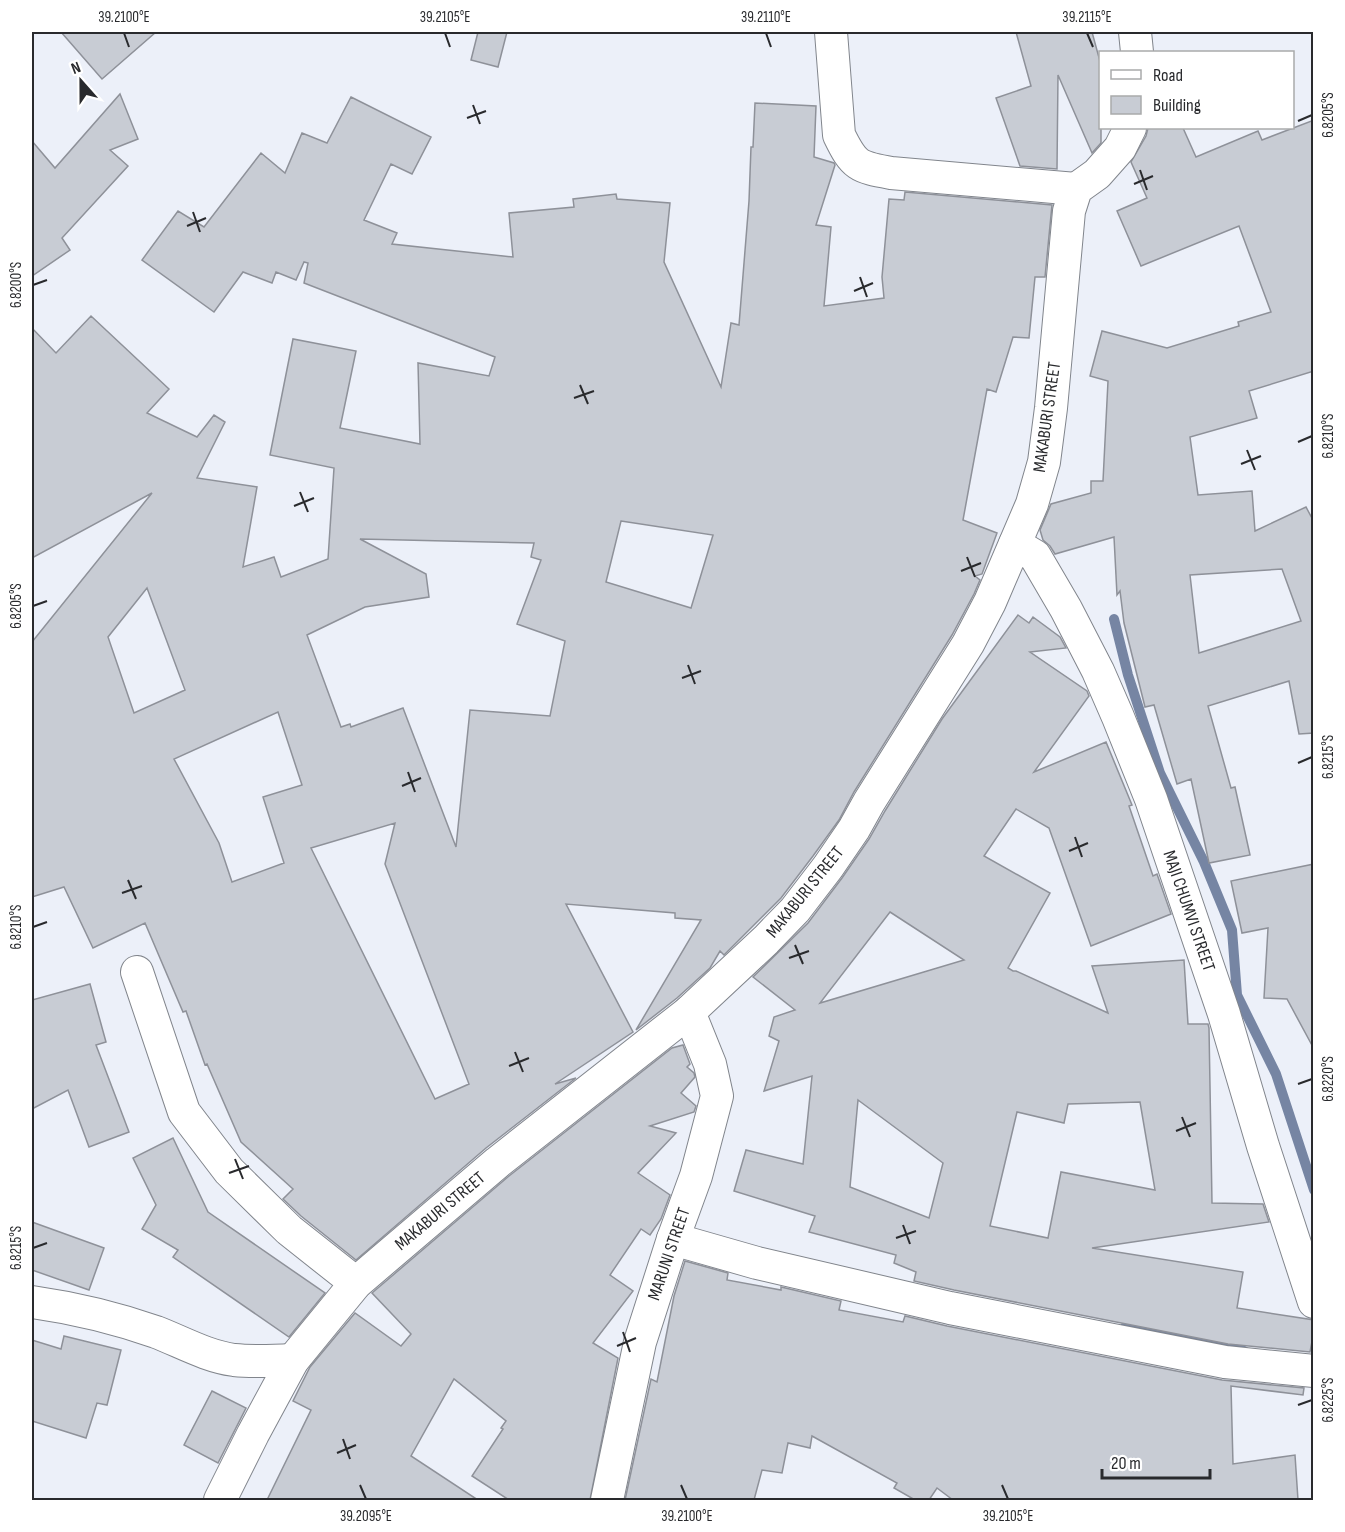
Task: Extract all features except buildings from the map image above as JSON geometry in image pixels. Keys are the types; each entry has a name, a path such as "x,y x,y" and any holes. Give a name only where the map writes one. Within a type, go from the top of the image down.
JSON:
{"street":[{"path":"831,32 839,135 854,161 864,168 891,173 1076,189 1097,174 1120,148 1130,129"},
{"path":"1134,32 1137,51"},
{"name":"MAKABURI STREET","path":"220,1500 293,1360 356,1283 498,1162 689,1012 795,910 854,829 968,644 990,602 1032,504 1044,462 1052,408 1067,228 1069,211 1076,189"},
{"name":"MAJI CHUMVI STREET","path":"1016,544 1035,556 1066,609 1119,717 1151,799 1224,1014 1263,1146 1314,1302"},
{"path":"137,972 184,1112 228,1172 289,1230 356,1283"},
{"name":"MARUNI STREET","path":"607,1500 640,1342 696,1176 717,1096 710,1064 689,1012"},
{"path":"673,1239 758,1263 950,1308 1226,1362 1314,1371"},
{"path":"32,1302 105,1317 156,1332 202,1352 232,1360 257,1362 293,1360"}],"waterway":[{"path":"1114,619 1128,675 1160,773 1204,862 1232,930 1237,995 1276,1074 1314,1190"},
{"path":"1125,1327 1211,1340 1244,1351"}]}
